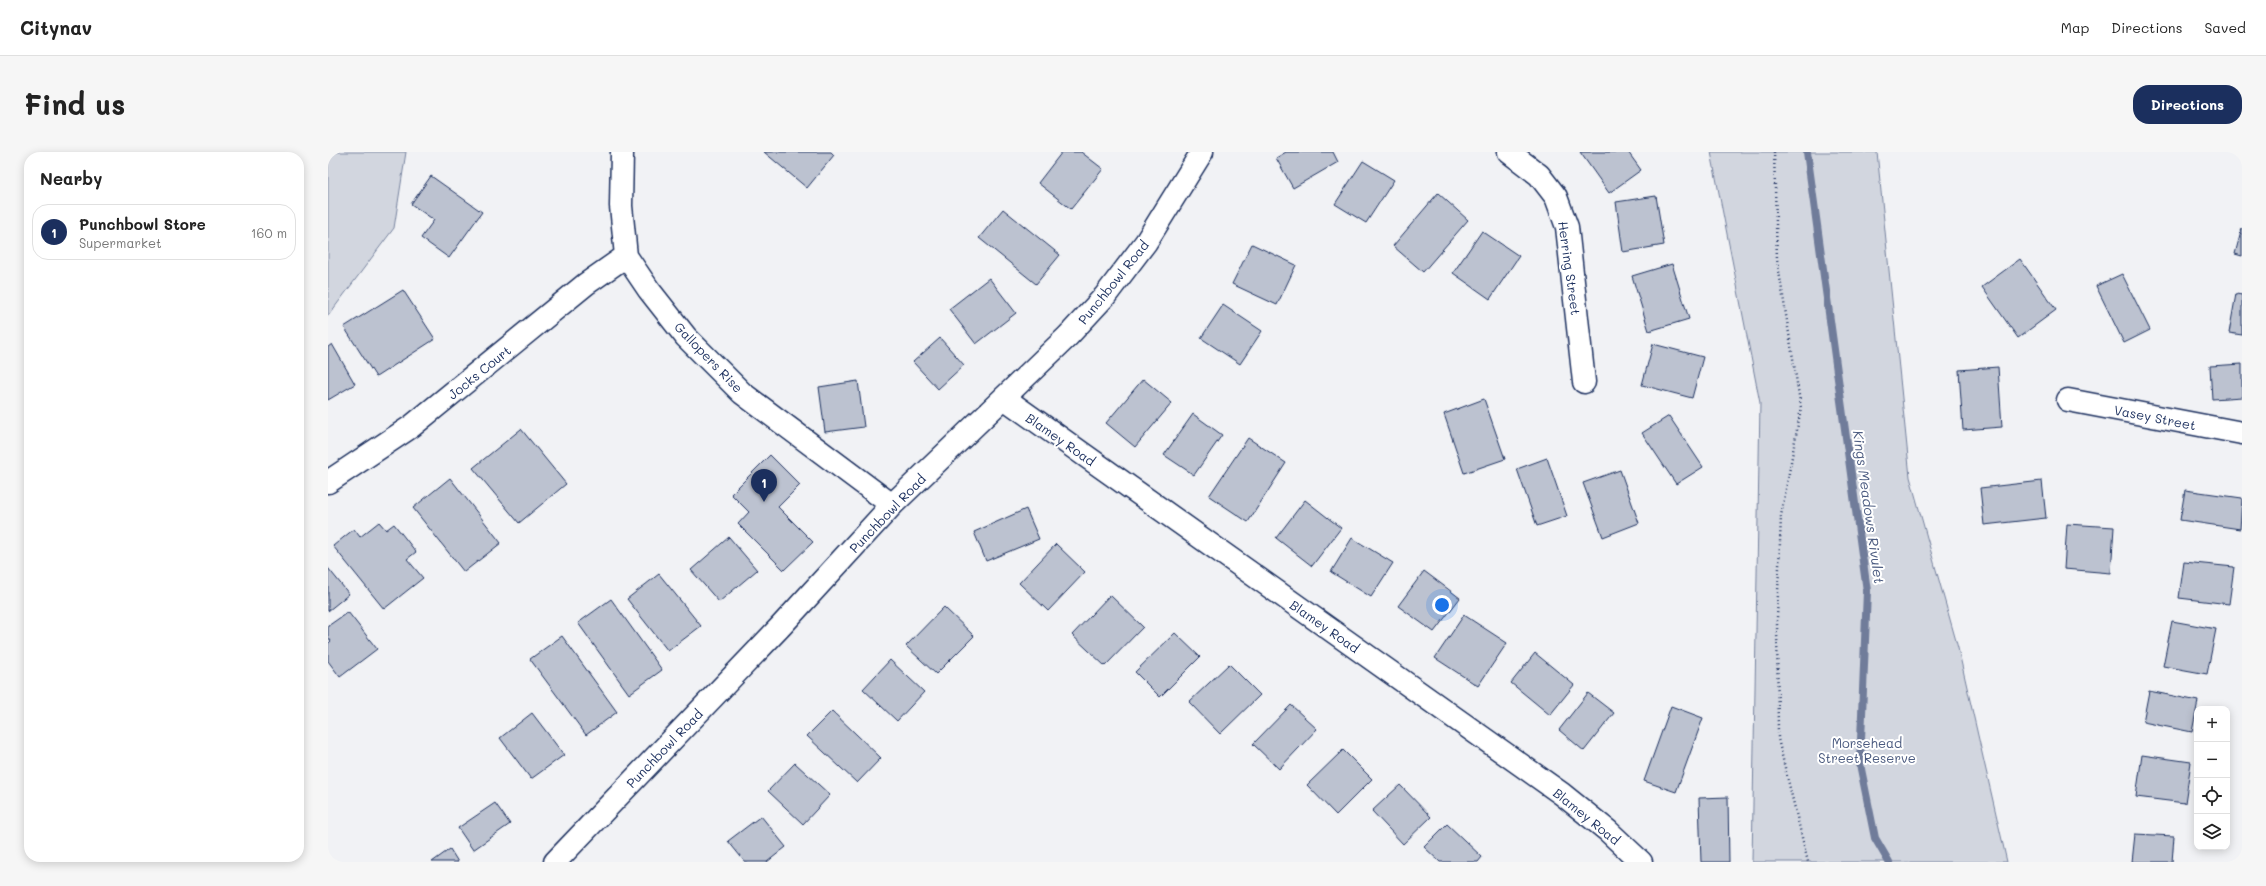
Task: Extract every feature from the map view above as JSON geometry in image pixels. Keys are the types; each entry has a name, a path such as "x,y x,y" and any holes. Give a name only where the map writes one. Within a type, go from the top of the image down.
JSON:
{"street":[{"name":"Gallopers Rise","path":"622,152 620,206 626,256 649,290 686,337 742,393 892,506"},
{"name":"Punchbowl Road","path":"555,862 781,626 892,506 1068,336 1105,296 1146,242 1202,152"},
{"name":"Herring Street","path":"1509,152 1539,175 1556,197 1567,227 1584,382"},
{"name":"Jocks Court","path":"328,482 412,426 586,284 626,256"},
{"name":"Blamey Road","path":"1004,398 1562,794 1608,831 1641,862"},
{"name":"Vasey Street","path":"2068,400 2242,433"}],"path":[{"path":"1774,152 1777,260 1801,408 1781,516 1777,619 1778,739 1808,862"}],"green space":[{"path":"328,152 406,152 394,228 328,316"},
{"name":"Morsehead Street Reserve","path":"1711,152 1877,152 1910,477 1958,648 2007,862 1752,862 1760,403"}],"building":[{"path":"764,152 831,152 834,155 807,188"},
{"path":"1062,152 1081,152 1103,169 1071,209 1038,183"},
{"path":"1286,152 1333,152 1338,162 1293,188 1276,158"},
{"path":"1580,152 1628,152 1641,170 1609,193"},
{"path":"1363,161 1394,180 1366,223 1335,204"},
{"path":"431,176 482,212 449,258 421,238 434,220 411,204"},
{"path":"1438,193 1468,220 1423,272 1393,246"},
{"path":"1656,196 1664,245 1623,252 1616,202"},
{"path":"1003,209 1060,255 1036,284 979,238"},
{"path":"2242,228 2242,256 2235,254"},
{"path":"1482,231 1519,256 1490,299 1453,273"},
{"path":"1252,244 1296,265 1277,305 1232,284"},
{"path":"2020,259 2056,310 2018,338 1982,287"},
{"path":"1672,264 1689,319 1649,331 1632,276"},
{"path":"2122,274 2150,330 2124,343 2096,286"},
{"path":"989,278 1016,313 976,344 949,309"},
{"path":"403,290 435,339 376,377 344,327"},
{"path":"2236,294 2242,295 2242,335 2229,333"},
{"path":"1223,305 1262,331 1240,364 1201,338"},
{"path":"940,338 964,365 938,389 913,362"},
{"path":"332,344 355,384 328,400 328,347"},
{"path":"1653,344 1703,357 1692,398 1642,385"},
{"path":"2242,364 2242,397 2212,399 2210,366"},
{"path":"1998,367 2002,427 1963,430 1959,370"},
{"path":"1143,379 1172,403 1135,447 1106,423"},
{"path":"858,381 864,427 825,432 819,387"},
{"path":"1484,399 1505,459 1464,473 1444,414"},
{"path":"1193,414 1222,435 1194,475 1164,455"},
{"path":"1669,416 1703,467 1676,484 1642,433"},
{"path":"521,429 566,484 519,523 473,468"},
{"path":"1248,438 1286,463 1248,522 1209,496"},
{"path":"770,455 800,485 778,507 813,542 784,570 738,524 749,512 731,494"},
{"path":"1547,458 1567,516 1537,526 1517,469"},
{"path":"1620,470 1639,523 1603,537 1583,483"},
{"path":"450,478 501,543 464,572 413,508"},
{"path":"2042,481 2046,518 1984,525 1980,488"},
{"path":"2185,490 2242,498 2240,529 2180,520"},
{"path":"1305,500 1341,528 1312,566 1276,538"},
{"path":"1026,509 1039,539 986,561 974,532"},
{"path":"379,522 386,530 394,524 416,552 407,559 423,578 384,609 333,546 354,529 360,537"},
{"path":"2067,524 2114,527 2111,573 2064,569"},
{"path":"729,537 757,570 719,602 691,570"},
{"path":"1352,538 1393,563 1371,597 1331,572"},
{"path":"1056,544 1085,572 1048,611 1019,583"},
{"path":"2184,562 2234,567 2229,604 2179,598"},
{"path":"328,568 349,594 328,611"},
{"path":"1424,571 1460,598 1434,632 1398,606"},
{"path":"659,574 701,626 668,651 627,599"},
{"path":"1110,595 1143,627 1105,666 1072,635"},
{"path":"611,599 662,670 629,694 578,623"},
{"path":"944,607 974,636 936,674 906,646"},
{"path":"348,612 377,649 340,677 328,661 328,644 331,641 328,637 328,626"},
{"path":"1464,615 1507,643 1478,686 1435,658"},
{"path":"2172,621 2216,629 2207,674 2163,666"},
{"path":"1175,633 1200,657 1160,697 1135,672"},
{"path":"562,636 617,712 586,735 530,659"},
{"path":"1535,653 1574,685 1550,715 1511,683"},
{"path":"890,660 924,692 897,721 863,689"},
{"path":"1229,664 1260,695 1220,734 1189,702"},
{"path":"2149,691 2198,701 2197,706 2194,706 2194,722 2192,732 2143,722"},
{"path":"1588,693 1614,713 1584,751 1559,730"},
{"path":"1291,705 1317,729 1279,769 1253,744"},
{"path":"1671,706 1703,718 1676,792 1644,781"},
{"path":"832,711 881,758 857,783 807,736"},
{"path":"532,713 564,755 531,779 500,738"},
{"path":"1343,750 1372,779 1336,815 1307,785"},
{"path":"2142,755 2191,762 2185,803 2136,797"},
{"path":"795,763 830,795 803,824 768,791"},
{"path":"1400,785 1431,817 1403,844 1372,811"},
{"path":"1728,797 1729,862 1701,862 1699,798"},
{"path":"495,803 510,824 473,850 458,828"},
{"path":"761,816 786,847 767,862 745,862 728,841"},
{"path":"1447,824 1482,857 1478,862 1440,862 1424,847"},
{"path":"2135,834 2174,836 2172,862 2132,862"},
{"path":"450,849 458,862 432,862"}],"waterway":[{"name":"Kings Meadows Rivulet","path":"1807,152 1867,591 1860,764 1875,838 1889,862"}],"place":[{"name":"Punchbowl Store","path":"764,502"}]}
